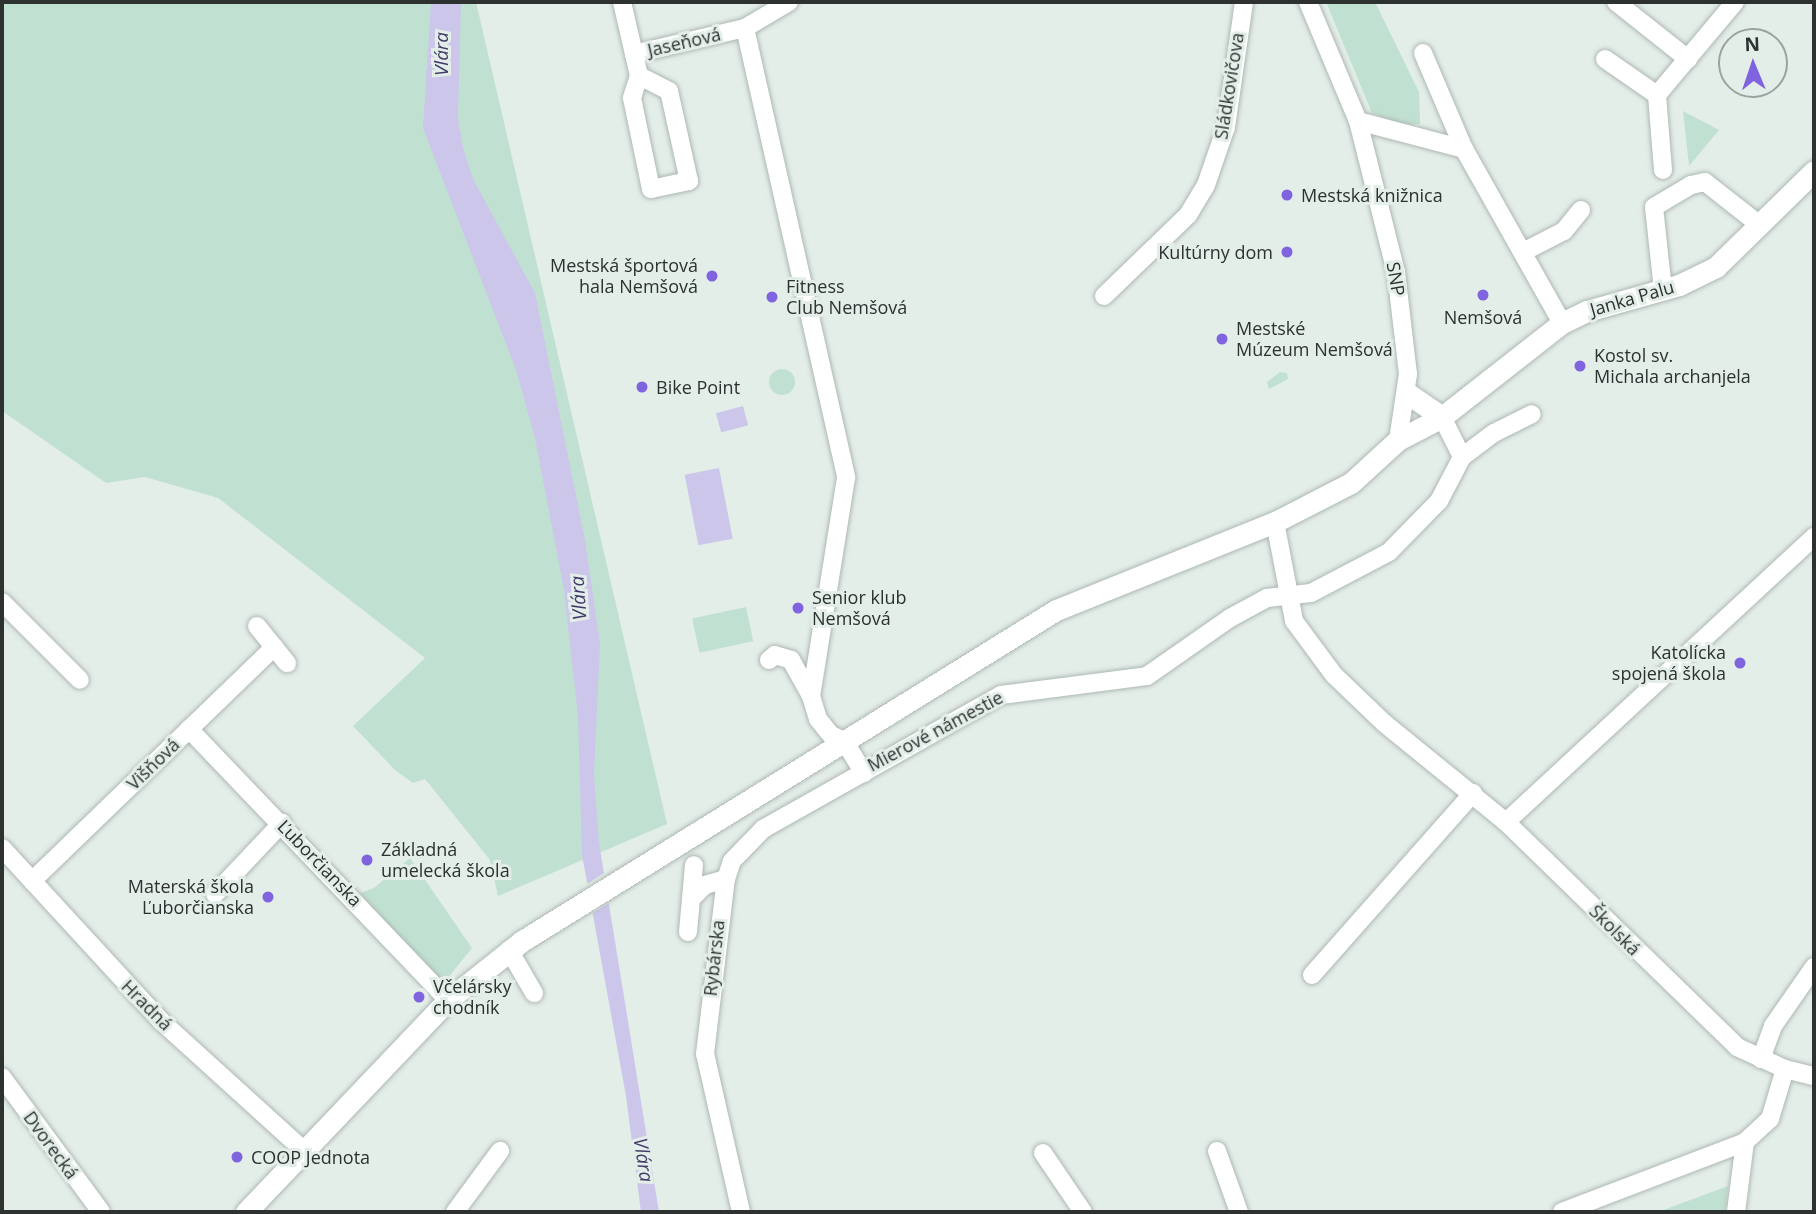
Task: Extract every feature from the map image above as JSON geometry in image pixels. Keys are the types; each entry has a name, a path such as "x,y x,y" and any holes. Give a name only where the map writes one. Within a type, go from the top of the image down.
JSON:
{"main road":[{"name":"Janka Palu","path":"1441,416 1562,323 1587,311 1663,290 1716,267 1812,178"},
{"path":"1407,393 1441,416"},
{"name":"Mierové námestie","path":"844,741 1056,610 1275,522 1351,483 1398,440 1441,416"},
{"path":"246,1212 448,1000 516,946 844,741"}],"street":[{"name":"Jaseňová","path":"622,2 634,54 745,28 789,2"},
{"name":"Sládkovičova","path":"1104,296 1188,215 1206,185 1226,127 1244,2"},
{"name":"SNP","path":"1308,2 1358,121 1395,272 1407,393 1398,440"},
{"path":"1616,2 1688,59"},
{"path":"1663,170 1657,95 1735,2"},
{"path":"745,28 846,478 811,696"},
{"path":"1423,53 1464,149 1562,323"},
{"path":"634,54 639,76 632,98 651,189 689,181 669,91 639,76"},
{"path":"1605,59 1657,95"},
{"path":"1358,121 1464,149"},
{"path":"1663,290 1654,207 1690,185 1705,182 1761,226"},
{"path":"1523,252 1564,231 1581,210"},
{"name":"Mierové námestie","path":"769,660 775,655 791,660 811,696 818,719 831,735 844,741 864,773 1007,693 1147,676 1230,618 1267,598 1311,593 1389,552 1439,501 1460,463 1494,433 1532,414"},
{"path":"1441,416 1460,463"},
{"name":"Školská","path":"1275,522 1287,570 1287,594 1294,621 1334,675 1384,723 1506,822 1737,1047 1785,1069 1814,1076"},
{"path":"1506,822 1814,537"},
{"path":"4,607 80,680"},
{"path":"257,626 287,663"},
{"name":"Višňová","path":"32,881 274,647"},
{"name":"Ľuborčianska","path":"190,729 448,1000"},
{"name":"Rybárska","path":"741,1212 705,1054 726,879 732,861 763,829 864,773"},
{"path":"1311,975 1473,793"},
{"path":"215,894 282,823"},
{"name":"Hradná","path":"2,848 162,1022 303,1150"},
{"path":"688,932 694,865"},
{"path":"691,899 705,885 726,879"},
{"path":"516,946 534,993"},
{"path":"1761,1059 1773,1026 1814,967"},
{"path":"1562,1212 1745,1142 1770,1119 1785,1069"},
{"name":"Dvorecká","path":"2,1077 101,1212"},
{"path":"1736,1212 1745,1142"},
{"path":"455,1212 500,1151"},
{"path":"1217,1151 1239,1212"},
{"path":"1043,1153 1083,1212"}],"green space":[{"path":"2,2 476,2 667,824 498,896 490,860 425,779 413,783 395,770 353,726 425,658 218,498 145,477 106,483 2,411"},
{"path":"1326,2 1375,2 1419,92 1420,124 1399,124 1372,113"},
{"path":"1683,111 1719,130 1689,166"},
{"path":"782,369 791,373 795,382 791,391 782,395 773,391 769,382 773,373"},
{"path":"1280,372 1287,373 1288,379 1269,389 1267,382"},
{"path":"746,607 753,641 699,653 692,618"},
{"path":"410,858 472,948 443,984 360,893 374,888"},
{"path":"1728,1186 1725,1212 1658,1212"}],"water":[{"name":"Vlára","path":"431,2 461,2 458,118 463,148 473,179 535,293 585,540 600,644 594,775 599,843 659,1212 641,1212 626,1096 582,855 578,716 564,590 535,438 516,370 423,128"},
{"path":"743,406 748,425 721,433 716,413"},
{"path":"719,468 733,539 698,545 685,475"}],"pier":[{"path":"607,871 613,901 589,915 584,886"}],"place":[{"name":"Mestská knižnica","path":"1287,195"},
{"name":"Kultúrny dom","path":"1287,252"},
{"name":"Mestská športová hala Nemšová","path":"712,276"},
{"name":"Nemšová","path":"1483,295"},
{"name":"Fitness Club Nemšová","path":"772,297"},
{"name":"Mestské Múzeum Nemšová","path":"1222,339"},
{"name":"Kostol sv. Michala archanjela","path":"1580,366"},
{"name":"Bike Point","path":"642,387"},
{"name":"Senior klub Nemšová","path":"798,608"},
{"name":"Katolícka spojená škola","path":"1740,663"},
{"name":"Základná umelecká škola","path":"367,860"},
{"name":"Materská škola Ľuborčianska","path":"268,897"},
{"name":"Včelársky chodník","path":"419,997"},
{"name":"COOP Jednota","path":"237,1157"}]}
